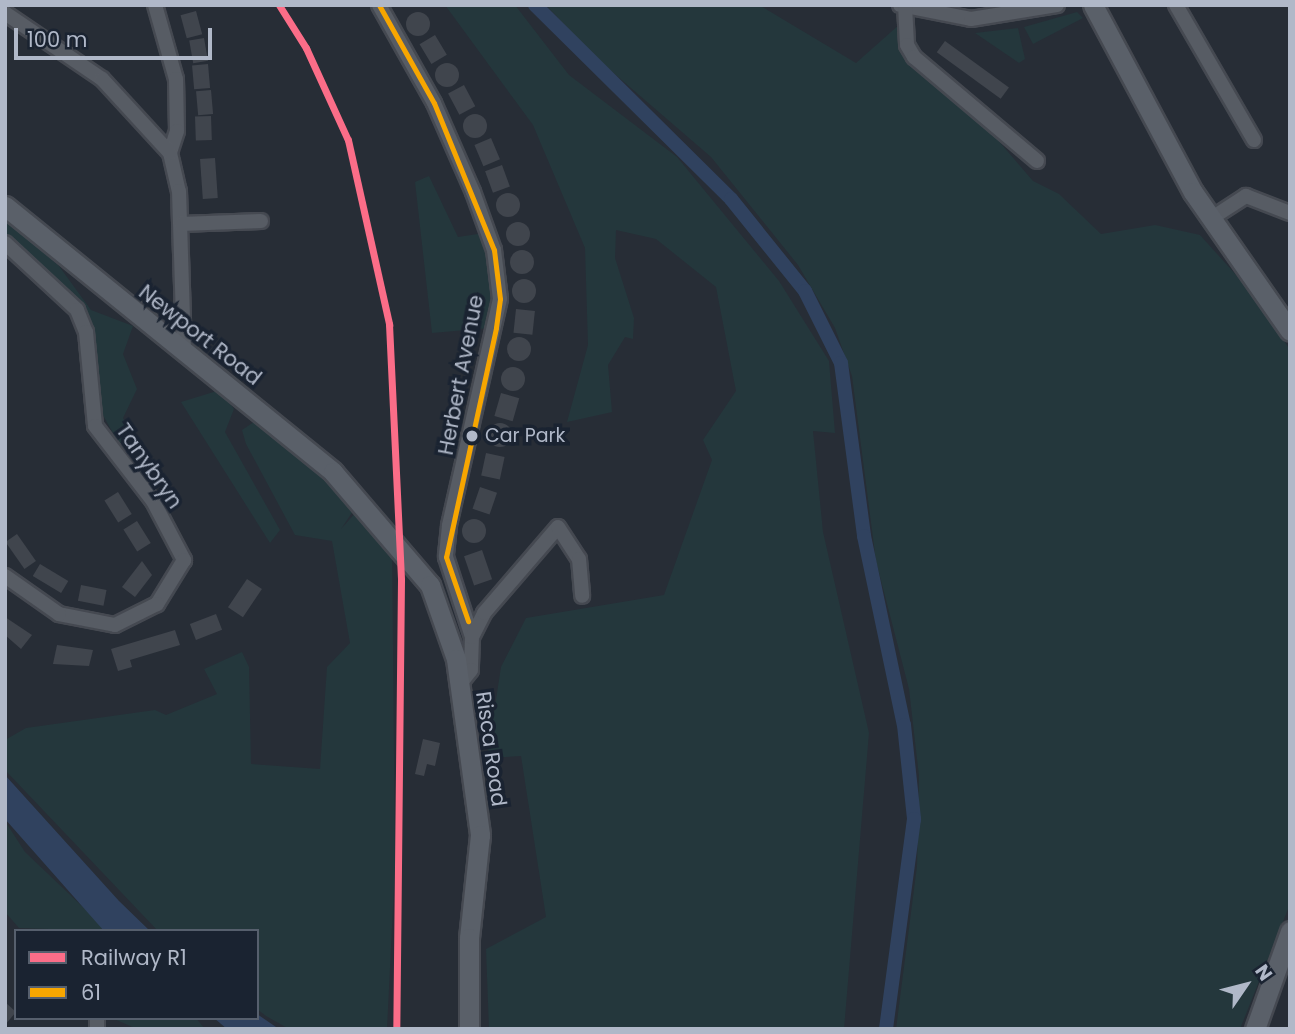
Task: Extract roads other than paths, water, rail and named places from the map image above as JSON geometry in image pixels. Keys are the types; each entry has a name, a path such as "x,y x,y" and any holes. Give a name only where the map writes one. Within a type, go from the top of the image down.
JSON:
{"main road":[{"path":"1093,5 1193,192 1215,216 1290,331"},
{"name":"Newport Road","path":"5,206 184,350 363,504"},
{"name":"Risca Road","path":"363,504 430,585 449,631 480,835 469,938 469,1029"},
{"path":"1255,1029 1290,931"}],"street":[{"path":"155,5 176,79 177,131 170,153 181,224 184,350"},
{"name":"Herbert Avenue","path":"379,5 434,103 494,250 500,299 446,556 472,637 471,670 459,685"},
{"path":"1176,5 1255,140"},
{"path":"1037,161 914,57 906,45 903,6 1010,17 1050,6"},
{"path":"5,13 102,79 170,153"},
{"path":"1215,216 1246,197 1290,213"},
{"path":"181,224 261,221"},
{"name":"Tanybryn","path":"5,243 77,310 86,332 95,426 153,501 184,560 157,604 115,625 59,614 5,576"},
{"path":"472,637 484,613 558,527 579,559 582,596"}],"water":[{"path":"5,775 119,901 148,929 102,929 5,819"},
{"path":"259,1015 279,1029 227,1029 216,1020 259,1020"}],"waterway":[{"path":"535,5 731,199 805,291 841,363 864,536 904,725 914,819 886,1029"}],"rail line":[{"name":"R1","path":"279,5 306,48 348,140 389,324 401,580 396,1029"}],"place":[{"name":"Car Park","path":"472,436"}]}
